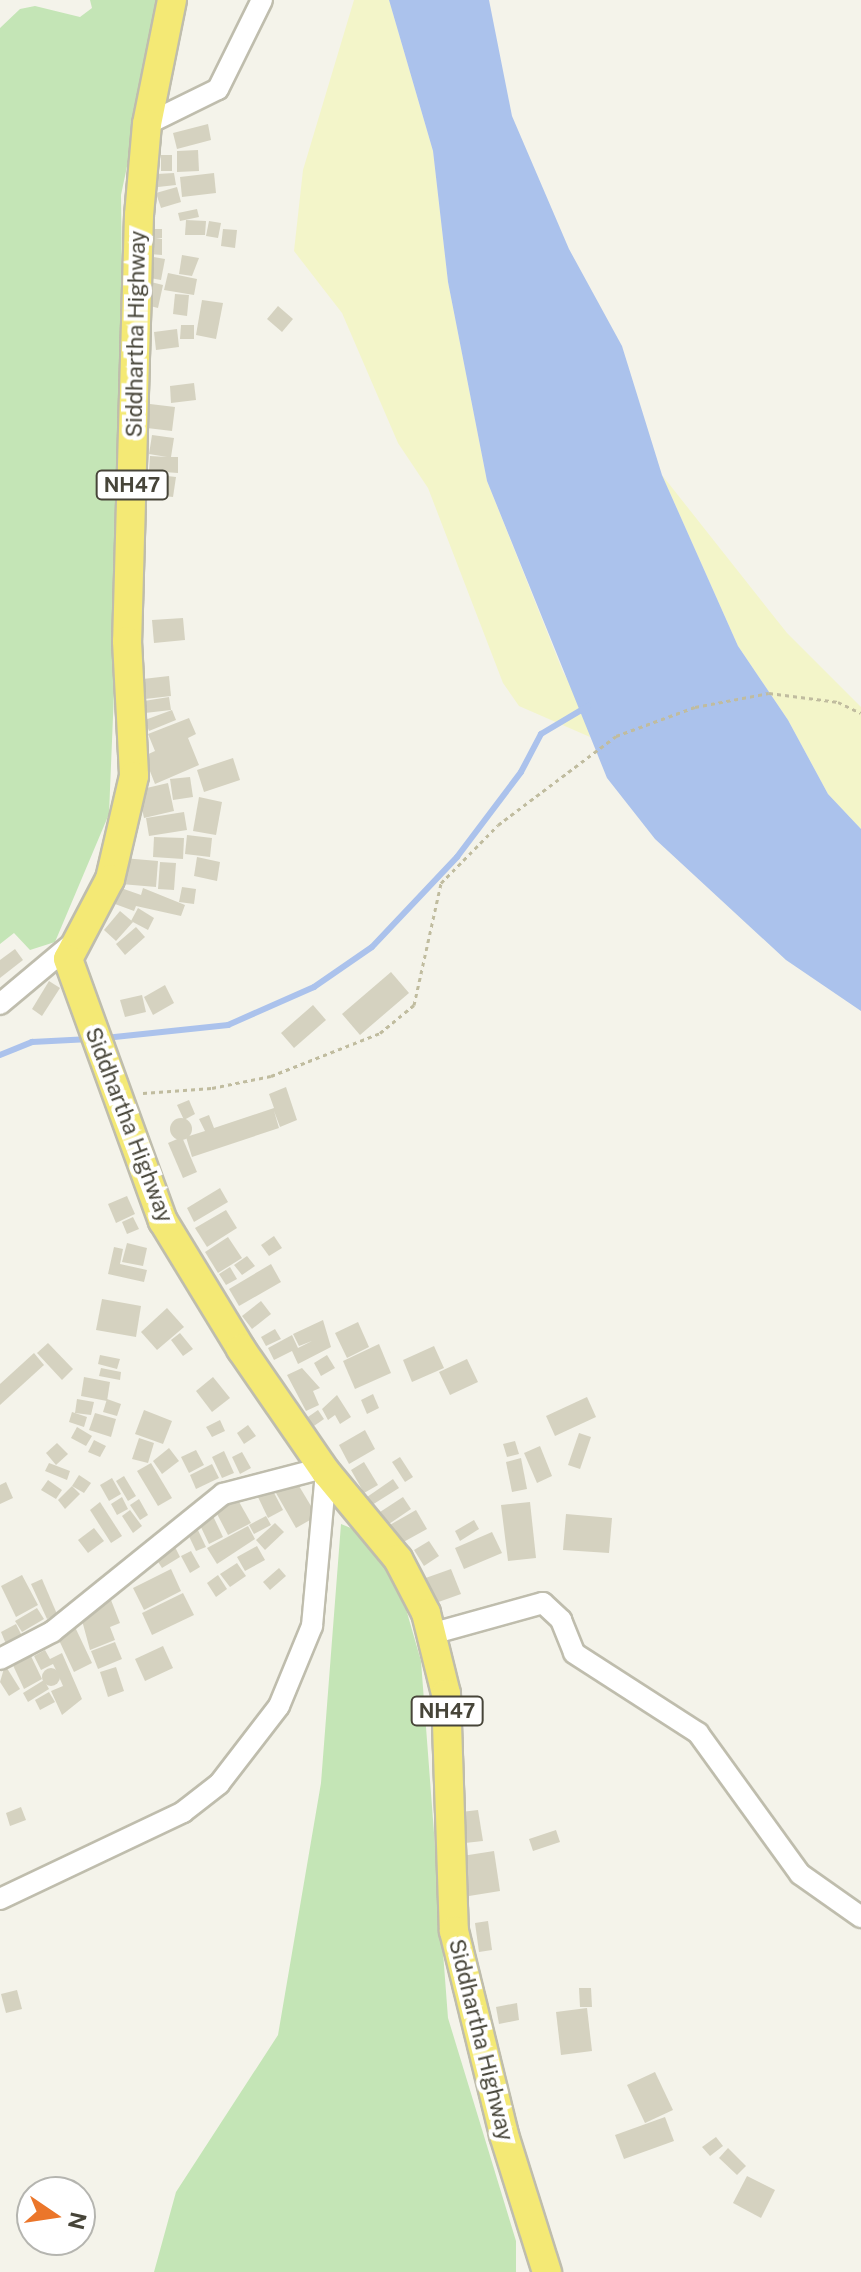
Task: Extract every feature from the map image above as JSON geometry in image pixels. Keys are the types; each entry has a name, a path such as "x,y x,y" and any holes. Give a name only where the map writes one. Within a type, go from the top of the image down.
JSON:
{"highway":[{"name":"Siddhartha Highway","path":"172,0 147,124 139,215 127,641 136,733 134,776 110,879 72,950 163,1221 241,1349 324,1470 398,1559 431,1634 446,1694 454,1931 504,2135 547,2272"}],"street":[{"path":"147,124 158,123 218,89 262,0"},
{"path":"0,1004 72,950"},
{"path":"0,1659 52,1632 223,1494 324,1470 312,1626 270,1717 219,1784 183,1812 0,1899"},
{"path":"431,1634 543,1603 561,1620 574,1653 698,1733 800,1874 861,1917"}],"path":[{"path":"144,1103 143,1092 212,1088 271,1076 380,1033 414,1005 441,883 498,825 616,736 695,707 769,693 838,702 861,713"}],"shaded area":[{"path":"90,0 162,0 121,195 124,450 109,814 55,942 30,950 14,933 0,944 0,28 20,9 35,6 80,17 92,8"},
{"path":"341,1524 368,1535 400,1588 421,1661 448,2018 516,2241 516,2272 154,2272 176,2192 278,2035 321,1783"}],"sand":[{"path":"354,0 389,0 433,151 448,282 487,481 563,672 584,709 590,737 519,706 503,683 428,488 398,443 342,313 294,251 303,170"},
{"path":"662,475 787,633 861,707 861,829 828,794 788,720 738,646"}],"water":[{"path":"389,0 489,0 512,116 569,249 622,346 662,475 738,646 788,720 828,794 861,829 861,1011 786,960 655,839 607,778 487,481 448,282 433,151"}],"building":[{"path":"208,124 211,140 177,149 173,133"},
{"path":"198,150 199,171 177,172 177,151"},
{"path":"161,155 172,155 172,171 161,171"},
{"path":"174,173 176,185 158,187 157,174"},
{"path":"214,173 216,193 182,197 180,177"},
{"path":"177,187 181,202 161,208 156,193"},
{"path":"197,209 199,217 180,221 178,213"},
{"path":"186,220 206,221 205,235 185,235"},
{"path":"209,221 221,223 218,238 206,236"},
{"path":"148,229 162,229 162,238 156,238 162,239 162,255 149,254"},
{"path":"223,229 237,230 235,248 221,246"},
{"path":"182,255 199,258 192,276 179,274"},
{"path":"148,256 165,259 161,280 144,277"},
{"path":"168,273 197,279 194,295 164,290"},
{"path":"151,282 163,285 158,308 146,305"},
{"path":"175,294 189,295 187,316 173,314"},
{"path":"202,300 223,303 216,339 196,335"},
{"path":"278,306 293,319 282,332 267,319"},
{"path":"181,325 194,325 194,339 180,339"},
{"path":"177,329 179,347 156,350 154,332"},
{"path":"194,383 196,400 171,403 170,386"},
{"path":"150,404 175,407 172,431 147,428"},
{"path":"152,435 174,438 171,457 178,457 178,473 149,471 150,456 167,457 149,454"},
{"path":"150,474 176,477 173,497 147,494"},
{"path":"183,618 185,640 154,643 152,620"},
{"path":"169,676 171,696 145,699 143,679"},
{"path":"169,697 171,710 145,713 144,701"},
{"path":"172,710 176,720 149,731 145,720"},
{"path":"189,718 196,734 188,738 199,765 155,784 144,756 155,751 148,734"},
{"path":"233,758 240,780 204,792 197,770"},
{"path":"190,777 193,797 173,800 170,779"},
{"path":"168,783 174,811 144,818 138,790"},
{"path":"199,797 222,802 216,835 193,831"},
{"path":"184,812 187,830 149,836 146,818"},
{"path":"187,835 212,838 210,857 185,854"},
{"path":"154,837 184,838 183,859 153,857"},
{"path":"197,857 220,862 217,881 194,876"},
{"path":"123,858 158,861 156,887 121,884"},
{"path":"160,862 176,863 174,890 158,889"},
{"path":"182,887 196,889 194,904 179,902"},
{"path":"121,888 141,895 143,888 185,905 181,916 136,906 134,911 115,904"},
{"path":"138,908 154,918 148,930 131,921"},
{"path":"120,911 133,922 116,941 104,930"},
{"path":"136,927 145,937 125,955 116,944"},
{"path":"15,949 23,960 0,978 0,960"},
{"path":"391,972 409,993 360,1035 342,1014"},
{"path":"49,981 60,988 42,1016 32,1009"},
{"path":"165,985 174,1003 153,1015 144,997"},
{"path":"142,995 146,1012 125,1017 120,1000"},
{"path":"313,1005 326,1020 294,1048 281,1033"},
{"path":"286,1087 297,1120 280,1127 274,1111 279,1128 192,1157 186,1137 205,1131 199,1119 209,1115 214,1128 274,1108 269,1094"},
{"path":"189,1100 195,1114 184,1120 177,1105"},
{"path":"181,1118 189,1121 192,1129 189,1137 181,1140 173,1137 170,1129 173,1121"},
{"path":"182,1137 197,1172 183,1178 168,1143"},
{"path":"220,1188 228,1202 194,1222 187,1208"},
{"path":"127,1196 135,1214 116,1223 108,1204"},
{"path":"226,1210 237,1228 207,1247 195,1228"},
{"path":"133,1217 139,1229 127,1234 122,1222"},
{"path":"274,1236 282,1248 269,1256 261,1245"},
{"path":"228,1237 242,1258 218,1273 205,1252"},
{"path":"127,1243 147,1248 143,1266 122,1262"},
{"path":"114,1247 123,1249 120,1264 147,1270 144,1282 108,1274"},
{"path":"247,1256 255,1266 242,1275 234,1265"},
{"path":"271,1264 281,1282 239,1306 229,1289"},
{"path":"230,1267 237,1279 226,1285 219,1274"},
{"path":"102,1299 141,1306 136,1337 96,1330"},
{"path":"261,1301 271,1314 252,1329 242,1316"},
{"path":"167,1308 184,1327 157,1350 141,1332"},
{"path":"323,1320 331,1347 298,1364 292,1351 274,1360 268,1348 292,1335 298,1348 312,1341 299,1346 293,1334"},
{"path":"358,1322 369,1347 347,1358 335,1333"},
{"path":"275,1329 281,1339 266,1346 261,1337"},
{"path":"180,1333 193,1349 183,1356 171,1340"},
{"path":"48,1343 73,1369 62,1380 37,1353"},
{"path":"379,1344 391,1373 355,1389 343,1361"},
{"path":"434,1346 444,1368 412,1382 403,1360"},
{"path":"34,1353 44,1365 0,1405 0,1384"},
{"path":"100,1355 120,1359 117,1369 98,1364"},
{"path":"327,1355 335,1368 321,1376 314,1363"},
{"path":"467,1359 478,1382 450,1395 439,1372"},
{"path":"101,1368 121,1372 120,1380 99,1376"},
{"path":"302,1368 320,1388 313,1391 319,1405 306,1411 287,1375"},
{"path":"84,1377 110,1382 107,1401 81,1396"},
{"path":"213,1377 230,1398 212,1412 196,1391"},
{"path":"373,1394 379,1408 367,1414 361,1400"},
{"path":"337,1395 351,1417 340,1424 335,1415 328,1420 322,1409"},
{"path":"587,1397 596,1417 555,1436 546,1416"},
{"path":"77,1399 94,1402 91,1415 75,1413"},
{"path":"107,1399 121,1404 117,1416 103,1412"},
{"path":"144,1410 172,1421 163,1444 135,1434"},
{"path":"318,1410 324,1419 311,1428 305,1419"},
{"path":"72,1412 87,1417 84,1427 69,1422"},
{"path":"95,1413 116,1419 111,1437 89,1430"},
{"path":"220,1420 225,1431 212,1437 206,1427"},
{"path":"248,1425 256,1436 244,1444 237,1433"},
{"path":"77,1427 92,1436 86,1446 71,1438"},
{"path":"365,1430 375,1449 349,1464 339,1445"},
{"path":"579,1433 591,1437 580,1469 568,1465"},
{"path":"139,1438 154,1443 148,1463 132,1459"},
{"path":"94,1440 106,1446 100,1457 88,1452"},
{"path":"515,1441 519,1454 507,1457 503,1444"},
{"path":"57,1443 68,1454 56,1465 46,1453"},
{"path":"540,1446 552,1476 537,1483 524,1453"},
{"path":"169,1448 179,1461 162,1474 153,1461"},
{"path":"196,1450 204,1465 189,1473 181,1457"},
{"path":"224,1451 234,1473 222,1478 212,1457"},
{"path":"242,1452 251,1468 240,1474 232,1457"},
{"path":"400,1457 413,1477 405,1482 392,1462"},
{"path":"521,1458 527,1489 512,1492 506,1462"},
{"path":"364,1462 378,1485 364,1493 351,1470"},
{"path":"49,1463 70,1471 67,1480 45,1471"},
{"path":"151,1463 172,1498 158,1506 137,1471"},
{"path":"212,1464 219,1478 196,1489 190,1475"},
{"path":"79,1475 91,1483 84,1493 72,1486"},
{"path":"124,1476 136,1496 128,1501 116,1481"},
{"path":"112,1478 121,1494 109,1501 100,1485"},
{"path":"393,1479 399,1488 372,1505 367,1497"},
{"path":"48,1480 62,1490 56,1499 41,1490"},
{"path":"296,1481 317,1516 296,1528 276,1493"},
{"path":"6,1482 13,1498 0,1504 0,1485"},
{"path":"72,1486 80,1494 65,1509 58,1500"},
{"path":"271,1487 283,1510 268,1518 257,1495"},
{"path":"122,1497 128,1509 117,1515 111,1504"},
{"path":"403,1497 411,1509 389,1524 380,1512"},
{"path":"139,1499 148,1515 140,1520 130,1505"},
{"path":"238,1500 251,1523 228,1535 216,1512"},
{"path":"100,1502 122,1536 111,1543 90,1510"},
{"path":"530,1502 536,1558 508,1561 501,1505"},
{"path":"130,1510 142,1526 133,1533 122,1516"},
{"path":"416,1510 427,1529 398,1545 388,1526"},
{"path":"566,1514 612,1518 609,1553 563,1550"},
{"path":"213,1516 223,1537 209,1544 199,1523"},
{"path":"266,1516 271,1525 254,1534 249,1525"},
{"path":"474,1520 479,1529 460,1541 455,1531"},
{"path":"275,1523 284,1532 265,1550 256,1540"},
{"path":"196,1526 206,1547 196,1551 186,1530"},
{"path":"248,1526 255,1539 217,1564 207,1548"},
{"path":"94,1528 104,1541 88,1553 78,1540"},
{"path":"492,1532 502,1553 464,1569 455,1548"},
{"path":"171,1539 180,1557 162,1568 155,1557"},
{"path":"429,1541 439,1556 424,1566 414,1550"},
{"path":"257,1546 265,1560 245,1571 237,1557"},
{"path":"191,1551 200,1567 190,1573 181,1556"},
{"path":"237,1563 246,1576 230,1587 220,1574"},
{"path":"279,1568 286,1576 270,1590 263,1582"},
{"path":"171,1569 181,1591 144,1610 133,1588"},
{"path":"451,1569 461,1594 430,1605 420,1580"},
{"path":"22,1575 38,1605 16,1617 1,1586"},
{"path":"218,1575 227,1589 216,1597 207,1583"},
{"path":"42,1579 57,1614 47,1619 31,1584"},
{"path":"183,1593 194,1615 152,1635 142,1613"},
{"path":"111,1600 120,1623 110,1627 115,1640 90,1650 80,1613"},
{"path":"37,1608 44,1619 22,1632 15,1621"},
{"path":"16,1624 22,1636 6,1644 1,1632"},
{"path":"75,1627 92,1663 74,1672 57,1636"},
{"path":"115,1642 122,1659 98,1669 91,1651"},
{"path":"163,1646 173,1668 145,1681 135,1659"},
{"path":"45,1650 50,1659 62,1653 82,1699 62,1715 51,1691 63,1686 56,1670 53,1664 41,1670 34,1656"},
{"path":"29,1652 42,1679 24,1689 11,1661"},
{"path":"5,1665 20,1689 9,1696 0,1682"},
{"path":"116,1667 124,1691 108,1697 100,1672"},
{"path":"51,1668 60,1677 51,1686 42,1677"},
{"path":"44,1680 49,1689 28,1702 23,1693"},
{"path":"49,1692 55,1702 40,1710 35,1700"},
{"path":"21,1807 26,1820 10,1826 6,1813"},
{"path":"478,1810 483,1841 465,1843 461,1812"},
{"path":"556,1830 560,1842 533,1851 529,1839"},
{"path":"494,1851 500,1891 469,1896 462,1856"},
{"path":"488,1921 492,1950 479,1952 475,1923"},
{"path":"579,1988 591,1988 592,2007 580,2007"},
{"path":"17,1990 22,2009 6,2013 1,1994"},
{"path":"517,2003 519,2020 499,2024 496,2007"},
{"path":"587,2008 592,2051 561,2055 556,2012"},
{"path":"655,2072 673,2110 645,2123 627,2085"},
{"path":"665,2117 674,2141 624,2159 615,2135"},
{"path":"716,2137 723,2146 710,2156 702,2147"},
{"path":"728,2148 746,2166 737,2175 719,2158"},
{"path":"747,2176 775,2190 761,2218 733,2203"}],"waterway":[{"path":"105,1038 228,1025 314,987 372,947 457,857 521,772 541,734 588,706"},
{"path":"0,1055 32,1042 90,1039"}]}
